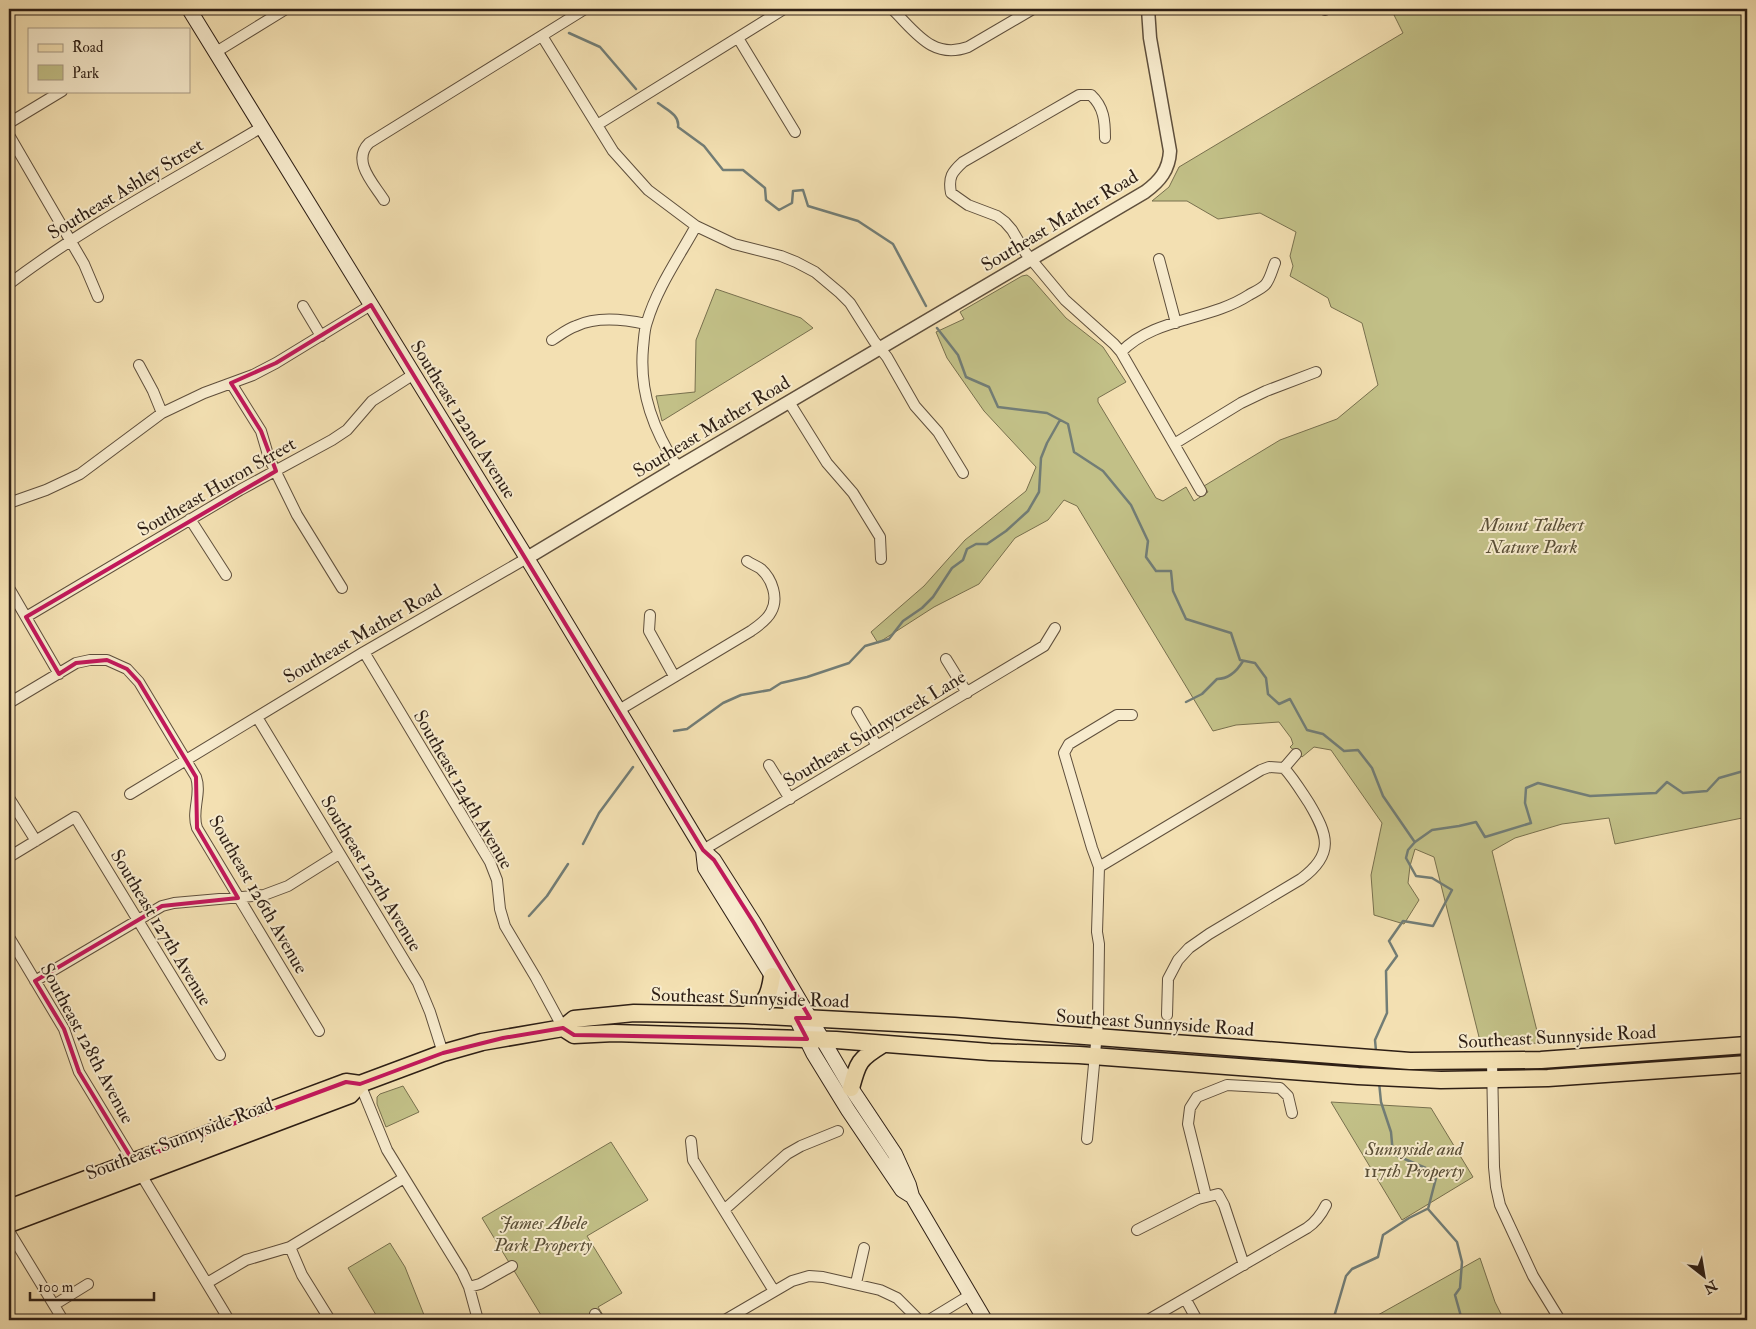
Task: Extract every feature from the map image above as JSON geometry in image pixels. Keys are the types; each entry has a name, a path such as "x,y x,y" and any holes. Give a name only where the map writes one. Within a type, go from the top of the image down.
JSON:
{"main road":[{"name":"Southeast 122nd Avenue","path":"189,9 528,558 703,850 714,860 754,923 848,1110 902,1190 912,1196"},
{"name":"Southeast 122nd Avenue","path":"703,850 705,868 772,976 803,1018"},
{"path":"725,898 733,900 746,920 752,924 754,923"},
{"path":"746,1015 767,1000 772,976"},
{"name":"Southeast Sunnyside Road","path":"9,1208 250,1133 350,1095 360,1084 443,1053 503,1038 563,1028 574,1019 634,1013 746,1015 954,1026 1410,1061 1541,1060 1747,1045"},
{"path":"614,1033 634,1013"},
{"name":"Southeast Sunnyside Road","path":"563,1028 574,1035 614,1033 814,1040 990,1052 1095,1056 1409,1079 1493,1080 1548,1078 1747,1064"},
{"name":"Southeast 122nd Avenue","path":"814,1040 851,1088 895,1154 910,1186 912,1196 985,1320"},
{"path":"851,1088 860,1061 867,1054 882,1045"},
{"name":"Southeast Sunnyside Road","path":"9,1224 270,1110 346,1082 360,1084"},
{"path":"250,1133 270,1110"}],"street":[{"path":"216,52 286,9"},
{"path":"384,200 362,164 362,154 366,146 585,9"},
{"path":"596,125 784,9"},
{"path":"892,9 928,44 948,51 958,51 968,47 1033,9"},
{"name":"Southeast Mather Road","path":"130,794 364,652 528,558 1030,258 1145,192 1157,183 1166,170 1169,144 1151,46 1148,9"},
{"path":"542,36 613,151 636,178 662,202 696,226 734,244 780,256 815,272 850,303 887,357 915,406 938,432 963,473"},
{"path":"738,38 795,132"},
{"path":"9,123 60,92"},
{"path":"1105,138 1105,123 1098,101 1091,95 1079,95 964,162 953,171 949,183 951,193 968,205 997,216 1005,222 1030,258 1074,309 1108,338 1120,352 1201,491"},
{"name":"Southeast Ashley Street","path":"9,284 37,262 71,240 262,127"},
{"path":"9,135 71,240 98,297"},
{"path":"678,468 657,432 645,396 642,358 646,324 654,301 696,226"},
{"path":"1159,259 1176,323"},
{"path":"1120,352 1146,332 1222,310 1244,298 1266,284 1275,264"},
{"path":"9,503 54,487 80,474 162,413 197,396 253,375 372,305"},
{"path":"303,306 321,336"},
{"path":"552,340 575,326 599,320 628,320 646,324"},
{"path":"139,365 162,413"},
{"path":"1174,444 1241,403 1266,391 1316,372"},
{"name":"Southeast Huron Street","path":"26,617 190,519 348,430 372,401 414,374"},
{"path":"231,383 261,431 266,449 297,515 342,588"},
{"path":"789,402 827,463 853,493 880,537 881,559"},
{"path":"190,519 226,575"},
{"path":"619,710 751,631 771,613 775,601 774,590 768,578 760,569 747,561"},
{"path":"9,588 59,674 9,703"},
{"path":"650,615 649,631 674,676"},
{"name":"Southeast Sunnycreek Lane","path":"703,850 1044,646 1055,628"},
{"name":"Southeast 124th Avenue","path":"364,652 490,862 497,880 500,909 505,926 563,1028"},
{"path":"946,659 967,693"},
{"name":"Southeast 126th Avenue","path":"59,674 76,663 90,660 107,660 127,669 139,682 187,760 199,784 195,812 197,828 319,1032"},
{"path":"857,712 877,746"},
{"path":"1087,1139 1097,1037 1100,944 1097,932 1099,867 1064,753 1069,744 1117,715 1132,715"},
{"name":"Southeast 125th Avenue","path":"257,716 418,982 443,1053"},
{"path":"1284,768 1296,754"},
{"path":"769,765 790,798"},
{"path":"1099,867 1269,767 1284,768 1321,823 1326,842 1321,861 1312,871 1209,934 1189,948 1178,960 1168,979 1167,1015"},
{"path":"9,798 36,841 9,857"},
{"name":"Southeast 127th Avenue","path":"36,841 75,816 220,1055"},
{"path":"35,980 153,910 174,903 264,895 288,886 339,854"},
{"name":"Southeast 128th Avenue","path":"9,937 64,1029 79,1072 229,1320"},
{"path":"1492,1061 1494,1167 1500,1205 1533,1276 1560,1320"},
{"path":"360,1084 387,1150 462,1272 469,1287 478,1320"},
{"path":"1206,1196 1188,1124 1190,1108 1197,1097 1227,1085 1280,1088 1288,1096 1292,1113"},
{"path":"724,1210 787,1154 801,1146 838,1131"},
{"path":"691,1141 693,1160 774,1291"},
{"path":"207,1284 246,1260 290,1247 404,1178"},
{"path":"1137,1230 1206,1196 1218,1194 1224,1205 1244,1265"},
{"path":"1148,1320 1186,1300 1314,1223 1326,1205"},
{"path":"9,1231 63,1320"},
{"path":"290,1247 302,1275 330,1320"},
{"path":"856,1283 864,1248"},
{"path":"469,1287 480,1284 512,1266"},
{"path":"725,1320 792,1281 809,1276 856,1283 880,1290 897,1298 919,1320"},
{"path":"54,1305 88,1284"},
{"path":"929,1320 970,1296"},
{"path":"1186,1300 1198,1320"}],"highlighted area":[{"path":"371,305 703,850 714,860 754,923 810,1018 796,1018 807,1039 574,1035 563,1028 503,1038 443,1053 360,1084 346,1082 133,1161 79,1072 64,1029 35,981 162,906 238,898 197,828 196,777 139,682 127,669 107,660 76,663 59,674 26,617 276,471 261,431 231,383 276,363"}],"green space":[{"name":"Mount Talbert Nature Park","path":"1391,9 1747,9 1747,817 1615,844 1609,818 1562,824 1515,838 1492,851 1540,1043 1481,1045 1434,857 1415,849 1408,883 1419,900 1404,924 1374,915 1371,875 1382,823 1331,750 1314,747 1302,757 1290,747 1293,744 1291,738 1279,722 1236,725 1213,731 1077,506 1064,500 1048,520 1015,538 979,584 934,607 878,643 871,632 924,586 965,540 1026,491 1036,467 984,411 947,358 936,332 964,319 960,312 1022,276 1027,275 1031,278 1066,318 1103,347 1126,382 1098,398 1098,402 1156,498 1163,501 1186,487 1194,501 1208,492 1204,486 1280,440 1337,419 1378,385 1362,323 1331,307 1328,298 1290,276 1293,266 1290,256 1296,232 1260,213 1218,219 1187,201 1152,201 1169,187 1179,167 1403,33"},
{"path":"716,289 801,318 813,328 662,421 656,396 695,392 696,340"},
{"path":"403,1086 419,1112 386,1127 377,1104 377,1097 380,1094"},
{"name":"Sunnyside and 117th Property","path":"1331,1102 1431,1108 1473,1177 1402,1220"},
{"name":"James Abele Park Property","path":"611,1142 648,1200 587,1236 622,1293 598,1307 606,1320 544,1320 482,1218"},
{"path":"390,1243 405,1267 426,1320 379,1320 348,1268"},
{"path":"1480,1258 1495,1302 1504,1320 1369,1320"}],"waterway":[{"path":"569,33 600,47 636,89"},
{"path":"658,103 675,116 678,127 704,146 723,170 743,170 765,188 766,200 779,210 792,203 793,191 803,190 808,206 858,221 893,244 926,306"},
{"path":"937,328 958,355 966,377 989,387 998,407 1047,413 1068,424 1074,452 1103,471 1131,505 1148,541 1146,557 1156,571 1171,571 1173,591 1186,619 1231,633 1240,660 1255,663 1266,678 1268,694 1279,704 1290,699 1307,730 1323,734 1344,751 1358,750 1372,768 1383,796 1414,841"},
{"path":"674,731 687,729 723,703 741,695 770,690 781,683 807,677 849,663 865,646 889,639 903,621 922,608 933,597 952,568 963,560 967,549 976,544 987,544 1006,531 1028,511 1039,492 1041,458 1060,420"},
{"path":"1186,702 1202,694 1217,679 1225,678 1232,674 1243,661"},
{"path":"583,844 599,813 633,767"},
{"path":"1376,1051 1375,1040 1387,1013 1386,971 1397,956 1389,941 1403,921 1433,926 1452,890 1432,878 1416,876 1406,858 1408,850 1415,842 1432,830 1476,822 1485,837 1531,823 1525,803 1526,788 1538,783 1590,796 1656,793 1667,782 1683,793 1707,791 1719,778 1747,770"},
{"path":"529,916 547,896 568,864"},
{"path":"1379,1082 1381,1102 1391,1132 1393,1154 1428,1169 1436,1178 1428,1209 1457,1242 1462,1262 1460,1288 1455,1295 1462,1320"},
{"path":"1331,1320 1334,1317 1346,1276 1352,1269 1378,1257 1383,1235 1427,1209"}]}
